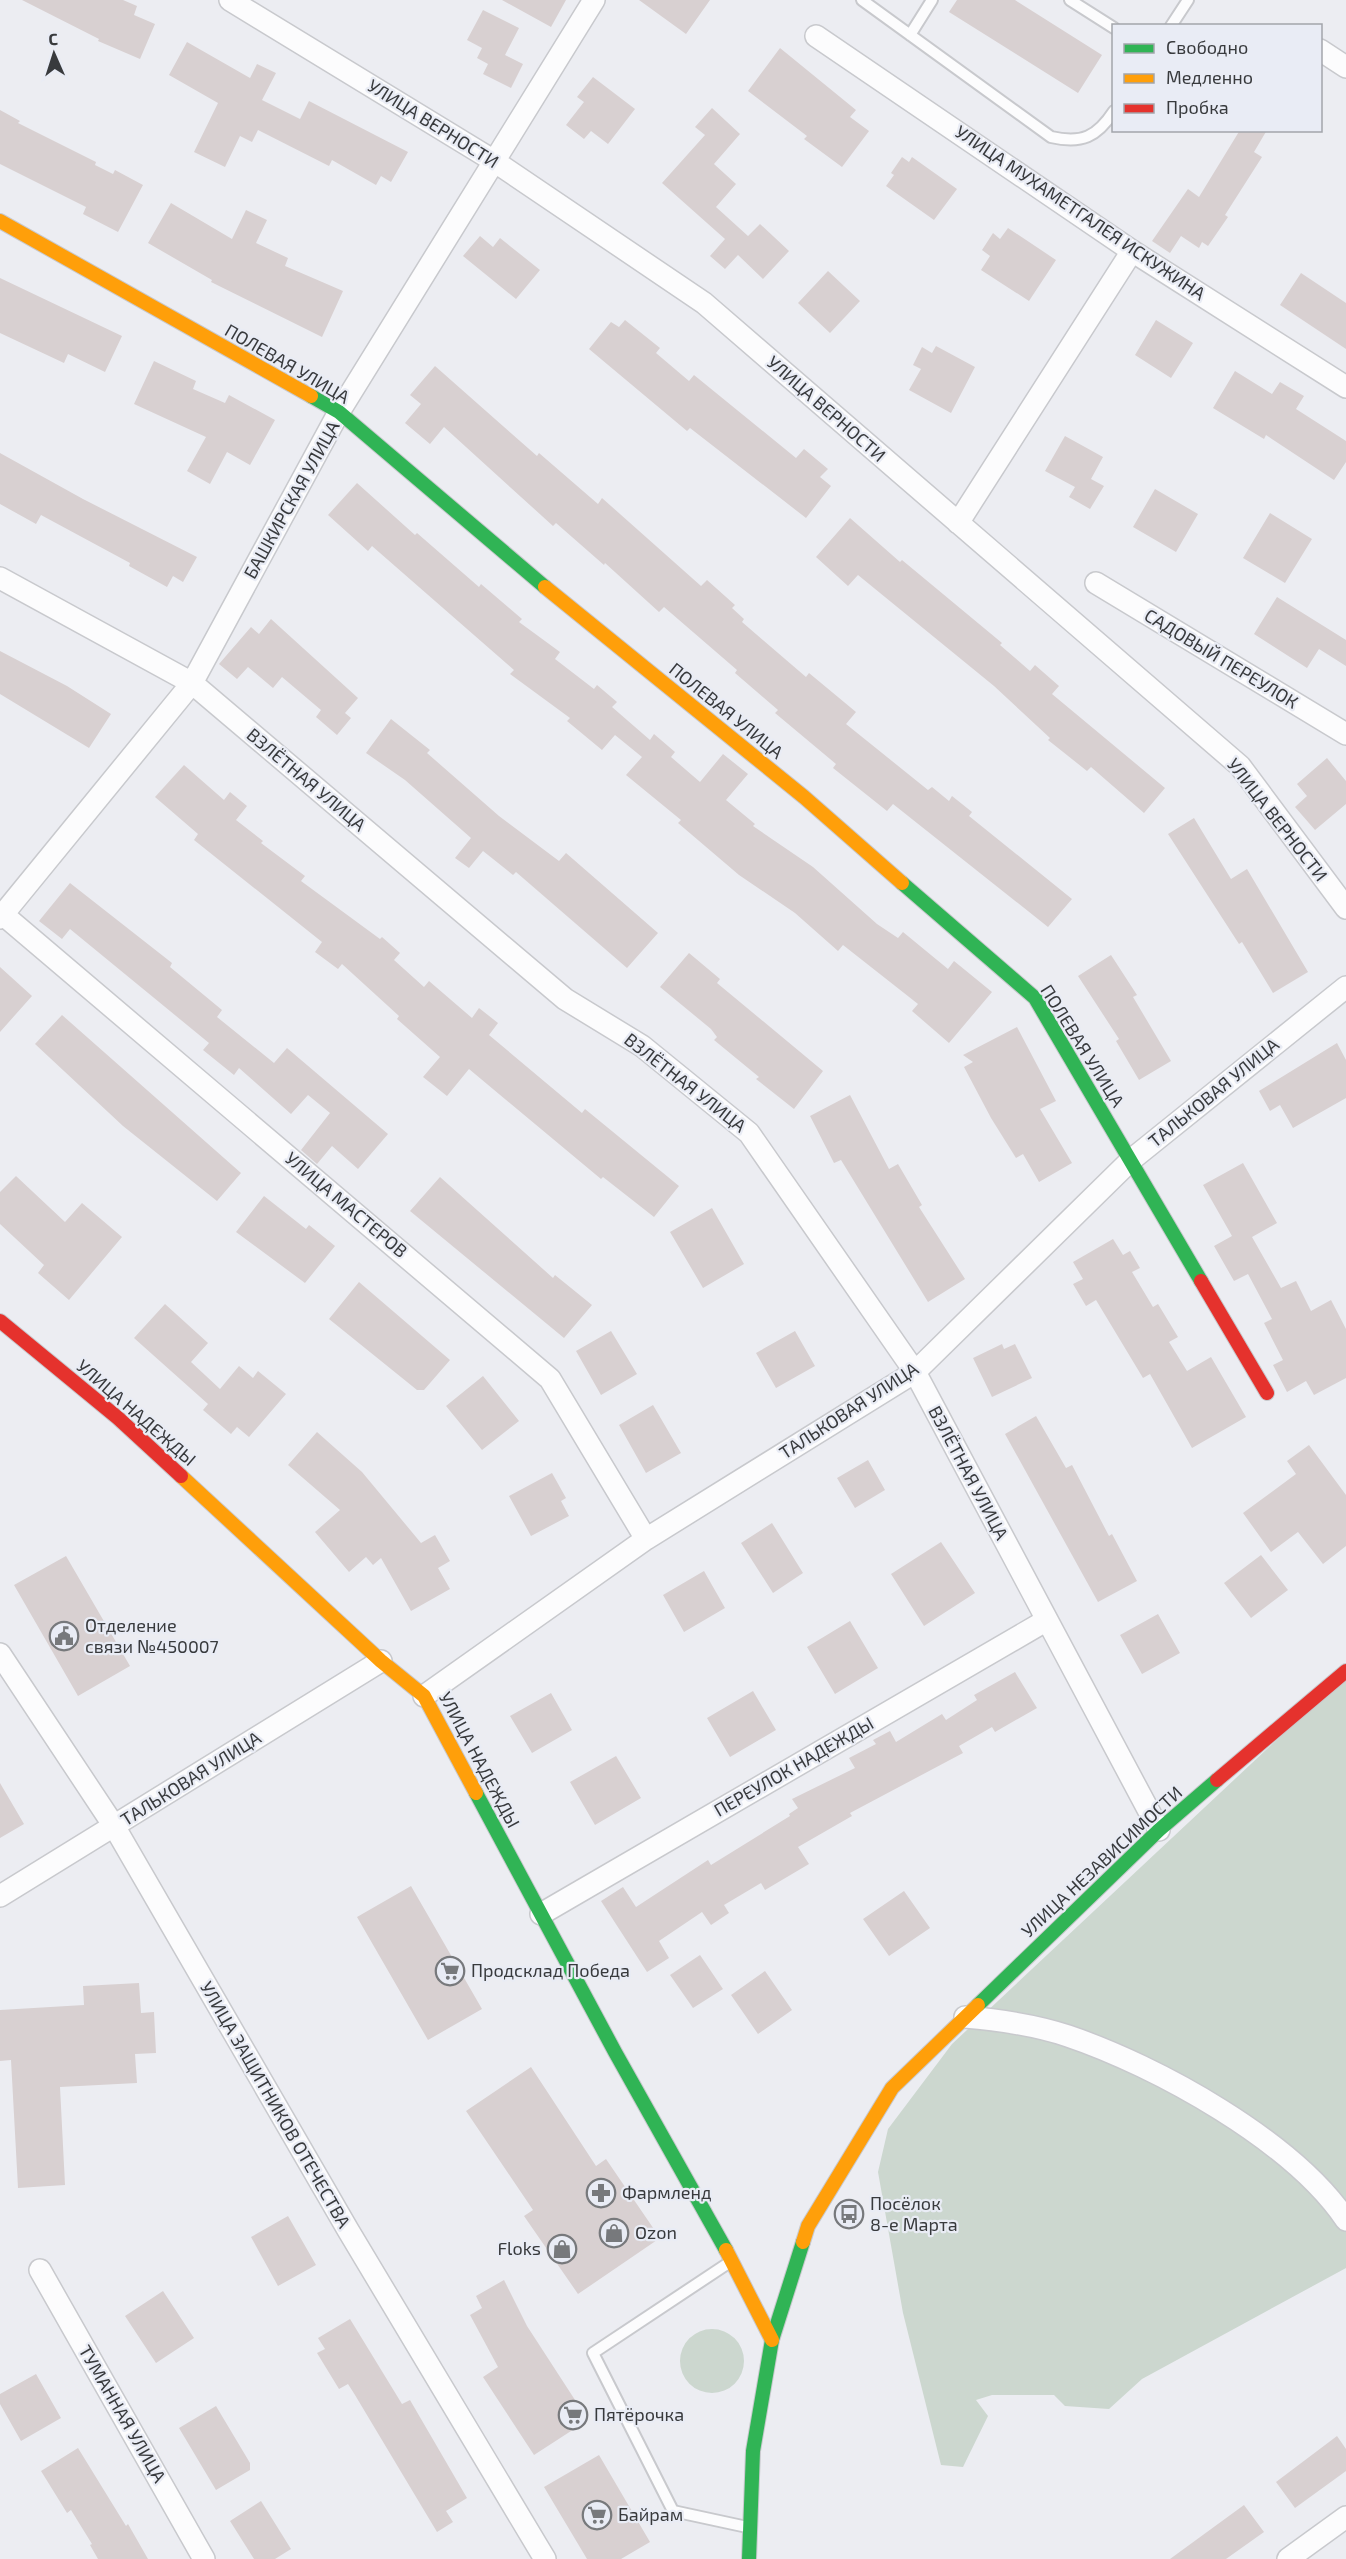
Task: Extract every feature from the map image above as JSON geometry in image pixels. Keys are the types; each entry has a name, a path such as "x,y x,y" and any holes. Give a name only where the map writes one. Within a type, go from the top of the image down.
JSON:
{"street":[{"name":"УЛИЦА ВЕРНОСТИ","path":"230,0 252,6 494,161 704,303 1240,766 1346,908"},
{"name":"БАШКИРСКАЯ УЛИЦА","path":"1,915 192,683 339,412 594,0"},
{"name":"УЛИЦА МУХАМЕТГАЛЕЯ ИСКУЖИНА","path":"816,36 1132,251 1346,387"},
{"path":"1322,51 1346,67"},
{"name":"ПОЛЕВАЯ УЛИЦА","path":"0,221 339,412 567,606 804,796 1035,998 1266,1393"},
{"path":"958,523 1132,251"},
{"name":"ВЗЛЁТНАЯ УЛИЦА","path":"0,578 192,683 565,999 642,1046 749,1133 915,1372 1159,1830"},
{"name":"САДОВЫЙ ПЕРЕУЛОК","path":"1096,583 1346,734"},
{"name":"УЛИЦА МАСТЕРОВ","path":"1,915 550,1379 646,1539"},
{"name":"ТАЛЬКОВАЯ УЛИЦА","path":"424,1696 646,1539 915,1372 1131,1160 1346,987"},
{"name":"УЛИЦА НАДЕЖДЫ","path":"0,1321 118,1418 381,1661 424,1696 615,2052 732,2260 772,2340"},
{"name":"ПЕРЕУЛОК НАДЕЖДЫ","path":"541,1914 1047,1620"},
{"name":"УЛИЦА ЗАЩИТНИКОВ ОТЕЧЕСТВА","path":"0,1654 114,1826 359,2250 545,2559"},
{"name":"ТАЛЬКОВАЯ УЛИЦА","path":"0,1896 381,1661"},
{"name":"УЛИЦА НЕЗАВИСИМОСТИ","path":"749,2559 753,2451 772,2340 808,2226 892,2088 1159,1830 1346,1671"},
{"path":"965,2017 997,2020 1066,2035 1108,2051 1210,2103 1265,2140 1294,2164 1346,2220"},
{"name":"ТУМАННАЯ УЛИЦА","path":"40,2270 204,2559"},
{"path":"1288,2559 1346,2517"}],"lane":[{"path":"862,0 1051,137 1073,140 1092,135 1101,130 1112,113"},
{"path":"910,35 932,0"},
{"path":"1070,0 1112,27"},
{"path":"1172,24 1188,0"},
{"path":"732,2260 593,2354 673,2511 750,2528"}],"shaded area":[{"path":"1346,1675 1346,2268 1142,2379 1109,2409 1065,2406 1054,2395 992,2395 976,2400 988,2416 963,2467 941,2465 903,2313 878,2172 888,2129 952,2044"},
{"path":"712,2329 730,2335 738,2343 744,2361 738,2379 730,2387 712,2393 694,2387 686,2379 680,2361 686,2343 694,2335"}],"building":[{"path":"22,0 123,0 137,6 134,15 155,24 140,59 98,41 99,39"},
{"path":"502,0 566,0 551,27"},
{"path":"639,0 710,0 686,34"},
{"path":"957,0 1015,0 1102,55 1078,93 949,12"},
{"path":"483,10 519,28 505,55 523,64 511,88 483,74 488,64 477,58 482,48 467,40"},
{"path":"187,42 250,78 257,64 276,73 262,100 300,119 309,101 408,152 391,182 381,176 376,185 332,160 329,166 258,130 252,142 240,136 225,167 194,152 218,103 169,75"},
{"path":"780,48 856,110 850,117 869,131 842,167 804,139 807,136 748,91"},
{"path":"593,77 635,109 608,144 591,131 584,139 566,125 584,102 577,97"},
{"path":"712,108 740,134 714,164 736,184 716,207 748,236 760,224 789,251 763,279 738,255 725,269 710,256 725,239 662,183 705,135 695,127"},
{"path":"0,110 20,121 18,123 96,162 95,165 113,174 115,170 143,185 118,232 83,214 86,207 0,164"},
{"path":"1239,132 1266,132 1254,152 1262,157 1225,215 1228,217 1208,246 1202,242 1199,248 1181,236 1170,253 1152,241 1188,189 1199,197"},
{"path":"902,157 909,162 912,157 957,189 934,220 886,186 894,175 891,173"},
{"path":"171,203 232,239 246,210 267,220 256,243 288,258 285,266 343,291 322,337 211,282 212,280 148,243"},
{"path":"1008,228 1056,260 1029,301 981,270 990,256 982,250 993,233 1000,239"},
{"path":"480,236 493,247 500,238 540,270 516,299 463,256"},
{"path":"828,271 860,301 830,333 798,303"},
{"path":"1301,273 1346,303 1346,349 1280,305"},
{"path":"0,278 122,336 105,372 68,354 64,363 0,333"},
{"path":"625,320 660,348 656,353 689,381 694,375 796,458 804,449 828,469 820,477 831,486 806,518 690,428 687,431 589,349 611,322 619,327"},
{"path":"1156,320 1193,343 1171,378 1135,355"},
{"path":"936,346 975,367 951,413 909,390 921,369 913,365 922,347 932,353"},
{"path":"154,361 196,381 193,389 225,403 229,395 275,420 250,465 227,452 210,484 187,471 206,437 134,404"},
{"path":"435,366 537,456 539,453 598,504 602,498 701,586 707,580 735,605 732,608 744,619 742,622 806,677 809,673 856,712 846,724 928,790 932,787 949,801 952,796 972,812 969,816 1072,899 1048,927 893,804 887,811 833,768 836,764 775,713 778,710 735,673 737,670 664,607 659,612 556,523 553,526 444,427 430,444 405,423 421,404 410,395"},
{"path":"1235,371 1272,394 1280,382 1304,396 1296,409 1346,441 1346,462 1334,480 1266,435 1264,439 1213,408"},
{"path":"1065,436 1103,457 1091,479 1104,486 1090,509 1069,497 1075,487 1045,471"},
{"path":"0,453 83,499 197,557 183,582 173,576 167,587 129,566 130,563 41,515 36,524 0,504"},
{"path":"357,483 415,535 417,533 479,587 481,584 522,619 519,622 560,652 555,659 594,689 597,685 617,702 612,707 650,740 654,734 675,752 671,757 700,782 723,754 748,774 726,800 755,824 753,826 813,867 877,924 898,938 903,932 948,969 954,961 992,992 949,1043 912,1011 918,1004 843,945 838,951 795,913 739,875 678,823 681,820 626,775 642,757 615,735 602,750 567,721 570,718 510,674 514,670 372,546 368,551 328,515"},
{"path":"1155,489 1198,514 1176,552 1133,527"},
{"path":"1270,513 1312,539 1285,583 1243,558"},
{"path":"850,518 900,562 902,560 1002,643 1000,645 1030,671 1035,665 1059,686 1052,694 1165,788 1144,813 1091,767 1087,771 1048,740 1050,738 994,686 858,575 848,586 816,557"},
{"path":"1277,597 1346,640 1346,666 1319,649 1307,668 1254,634"},
{"path":"271,619 358,698 345,713 351,718 337,735 316,717 321,710 282,677 273,688 248,667 237,679 219,664 251,627 259,634"},
{"path":"0,651 67,686 111,714 89,748 0,694"},
{"path":"391,719 430,750 427,753 499,816 559,861 566,853 658,933 627,968 516,872 513,875 483,851 469,868 455,858 471,838 405,780 366,753"},
{"path":"1327,758 1346,781 1346,804 1315,830 1295,807 1307,796 1297,784"},
{"path":"184,765 224,800 230,792 247,806 236,820 263,841 261,843 305,876 301,881 380,939 382,937 400,953 394,960 424,987 429,981 472,1018 479,1008 498,1023 489,1035 582,1113 585,1109 679,1186 654,1217 603,1177 601,1179 469,1069 447,1096 423,1077 440,1057 397,1019 399,1016 342,964 338,969 315,952 322,942 194,840 198,834 155,797"},
{"path":"1194,818 1231,879 1247,869 1308,972 1273,993 1242,942 1239,944 1168,834"},
{"path":"70,883 172,963 170,967 222,1010 217,1017 274,1063 287,1048 388,1134 358,1169 332,1146 317,1164 301,1150 330,1113 308,1095 291,1114 239,1068 234,1075 203,1050 209,1043 70,929 62,939 39,921"},
{"path":"689,953 720,979 717,983 823,1071 794,1109 756,1079 759,1077 714,1040 717,1037 711,1029 660,987"},
{"path":"1111,955 1137,995 1133,997 1171,1061 1139,1080 1116,1041 1119,1039 1078,976"},
{"path":"0,967 32,996 0,1032"},
{"path":"62,1015 241,1173 217,1201 123,1126 35,1044"},
{"path":"1017,1027 1056,1101 1040,1109 1072,1163 1039,1182 1023,1154 1016,1158 991,1118 964,1067 973,1062 963,1055"},
{"path":"1337,1043 1346,1060 1346,1098 1293,1128 1280,1105 1270,1111 1259,1091"},
{"path":"850,1095 889,1169 898,1164 922,1205 919,1207 965,1279 928,1302 841,1160 834,1163 810,1116"},
{"path":"1243,1163 1277,1223 1252,1237 1281,1288 1296,1281 1311,1311 1331,1300 1346,1329 1346,1378 1314,1395 1306,1381 1287,1392 1273,1365 1283,1360 1264,1323 1272,1319 1248,1274 1234,1281 1214,1246 1232,1236 1203,1185"},
{"path":"16,1176 65,1222 82,1203 122,1237 69,1300 38,1273 44,1265 0,1224 0,1192"},
{"path":"440,1177 553,1278 555,1275 592,1305 564,1338 410,1211"},
{"path":"264,1196 306,1229 309,1225 335,1246 305,1283 236,1232"},
{"path":"712,1208 744,1264 703,1288 670,1232"},
{"path":"1113,1239 1123,1255 1130,1251 1140,1268 1132,1272 1153,1307 1158,1304 1178,1337 1169,1342 1187,1371 1211,1357 1246,1417 1192,1448 1150,1374 1143,1378 1096,1300 1086,1306 1073,1284 1083,1279 1073,1262"},
{"path":"359,1282 450,1360 424,1390 417,1390 329,1319"},
{"path":"165,1304 208,1343 191,1362 220,1389 239,1366 253,1378 258,1371 286,1394 249,1437 237,1427 231,1434 203,1410 208,1404 134,1338"},
{"path":"611,1331 637,1374 601,1395 576,1351"},
{"path":"795,1331 815,1366 776,1388 756,1353"},
{"path":"1002,1344 1004,1349 1015,1344 1032,1378 992,1397 973,1358"},
{"path":"483,1376 519,1421 482,1450 446,1406"},
{"path":"653,1405 681,1453 646,1473 619,1425"},
{"path":"1036,1416 1066,1468 1072,1465 1109,1536 1112,1534 1137,1581 1098,1602 1005,1434"},
{"path":"317,1432 362,1472 421,1543 435,1535 450,1561 438,1568 450,1589 411,1611 381,1558 373,1565 366,1557 349,1572 315,1532 340,1510 288,1465"},
{"path":"1309,1445 1346,1495 1346,1546 1323,1564 1298,1532 1271,1552 1243,1513 1296,1474 1287,1461"},
{"path":"868,1460 885,1490 855,1508 837,1478"},
{"path":"552,1473 566,1498 561,1501 569,1516 531,1536 509,1496"},
{"path":"772,1523 803,1573 773,1593 741,1543"},
{"path":"941,1542 975,1593 924,1626 891,1574"},
{"path":"1261,1555 1288,1590 1251,1618 1224,1583"},
{"path":"66,1556 130,1666 78,1696 14,1585"},
{"path":"704,1571 725,1608 684,1632 663,1595"},
{"path":"1158,1614 1180,1653 1142,1674 1120,1635"},
{"path":"850,1621 878,1668 835,1694 807,1647"},
{"path":"1015,1672 1037,1708 995,1732 992,1727 959,1746 963,1753 850,1813 852,1816 798,1847 809,1864 765,1890 761,1883 724,1905 729,1913 711,1925 702,1912 659,1941 669,1958 647,1972 601,1901 623,1887 636,1907 708,1860 711,1865 790,1816 789,1814 798,1808 792,1799 855,1768 849,1758 876,1744 873,1740 890,1731 896,1742 942,1714 946,1720 977,1700 974,1695"},
{"path":"753,1691 776,1730 730,1757 707,1718"},
{"path":"551,1693 572,1730 532,1753 510,1716"},
{"path":"616,1756 641,1798 595,1825 570,1782"},
{"path":"0,1783 24,1824 0,1838"},
{"path":"411,1886 482,2009 428,2040 357,1917"},
{"path":"904,1891 930,1928 889,1956 863,1919"},
{"path":"700,1955 723,1989 693,2008 670,1975"},
{"path":"765,1971 792,2010 758,2034 731,1995"},
{"path":"139,1983 141,2013 154,2012 156,2053 135,2054 137,2083 60,2087 65,2185 18,2188 11,2060 0,2061 0,2010 84,2005 83,1986"},
{"path":"531,2067 596,2166 606,2159 660,2238 578,2294 524,2216 533,2210 466,2111"},
{"path":"288,2216 316,2265 278,2286 251,2237"},
{"path":"504,2280 527,2326 588,2420 534,2455 483,2377 498,2367 470,2315 482,2308 476,2296"},
{"path":"163,2291 194,2338 156,2363 125,2316"},
{"path":"350,2319 402,2404 410,2400 467,2498 446,2511 453,2522 437,2532 348,2384 339,2389 317,2353 325,2349 318,2338"},
{"path":"36,2374 61,2418 21,2441 0,2404 0,2394"},
{"path":"216,2406 250,2463 250,2470 216,2490 179,2428"},
{"path":"1337,2436 1346,2449 1346,2471 1295,2508 1276,2482"},
{"path":"78,2448 148,2559 98,2559 90,2545 92,2544 71,2510 67,2513 41,2471"},
{"name":"Байрам","path":"599,2455 650,2542 621,2559 587,2559 544,2487"},
{"path":"261,2501 291,2549 275,2559 254,2559 230,2521"},
{"path":"1244,2505 1264,2532 1226,2559 1170,2559"}],"traffic: fast":[{"path":"311,396 339,412 545,587"},
{"path":"902,883 1035,998 1201,1281"},
{"path":"978,2005 1159,1830 1217,1780"},
{"path":"476,1793 615,2052 726,2250"},
{"path":"749,2559 753,2451 772,2340 803,2242"}],"traffic: slow":[{"path":"0,221 311,396"},
{"path":"545,587 804,797 902,883"},
{"path":"181,1476 381,1661 424,1696 476,1793"},
{"path":"803,2242 808,2226 892,2088 978,2005"},
{"path":"726,2250 772,2340"}],"traffic: jam":[{"path":"1201,1281 1267,1393"},
{"path":"0,1321 118,1418 181,1476"},
{"path":"1217,1780 1346,1671"}],"place":[{"name":"Отделение связи №450007","path":"64,1636"},
{"name":"Продсклад Победа","path":"450,1971"},
{"name":"Фармленд","path":"601,2193"},
{"name":"Посёлок 8-е Марта","path":"849,2214"},
{"name":"Ozon","path":"614,2233"},
{"name":"Floks","path":"562,2249"},
{"name":"Пятёрочка","path":"573,2415"},
{"name":"Байрам","path":"597,2515"}]}
